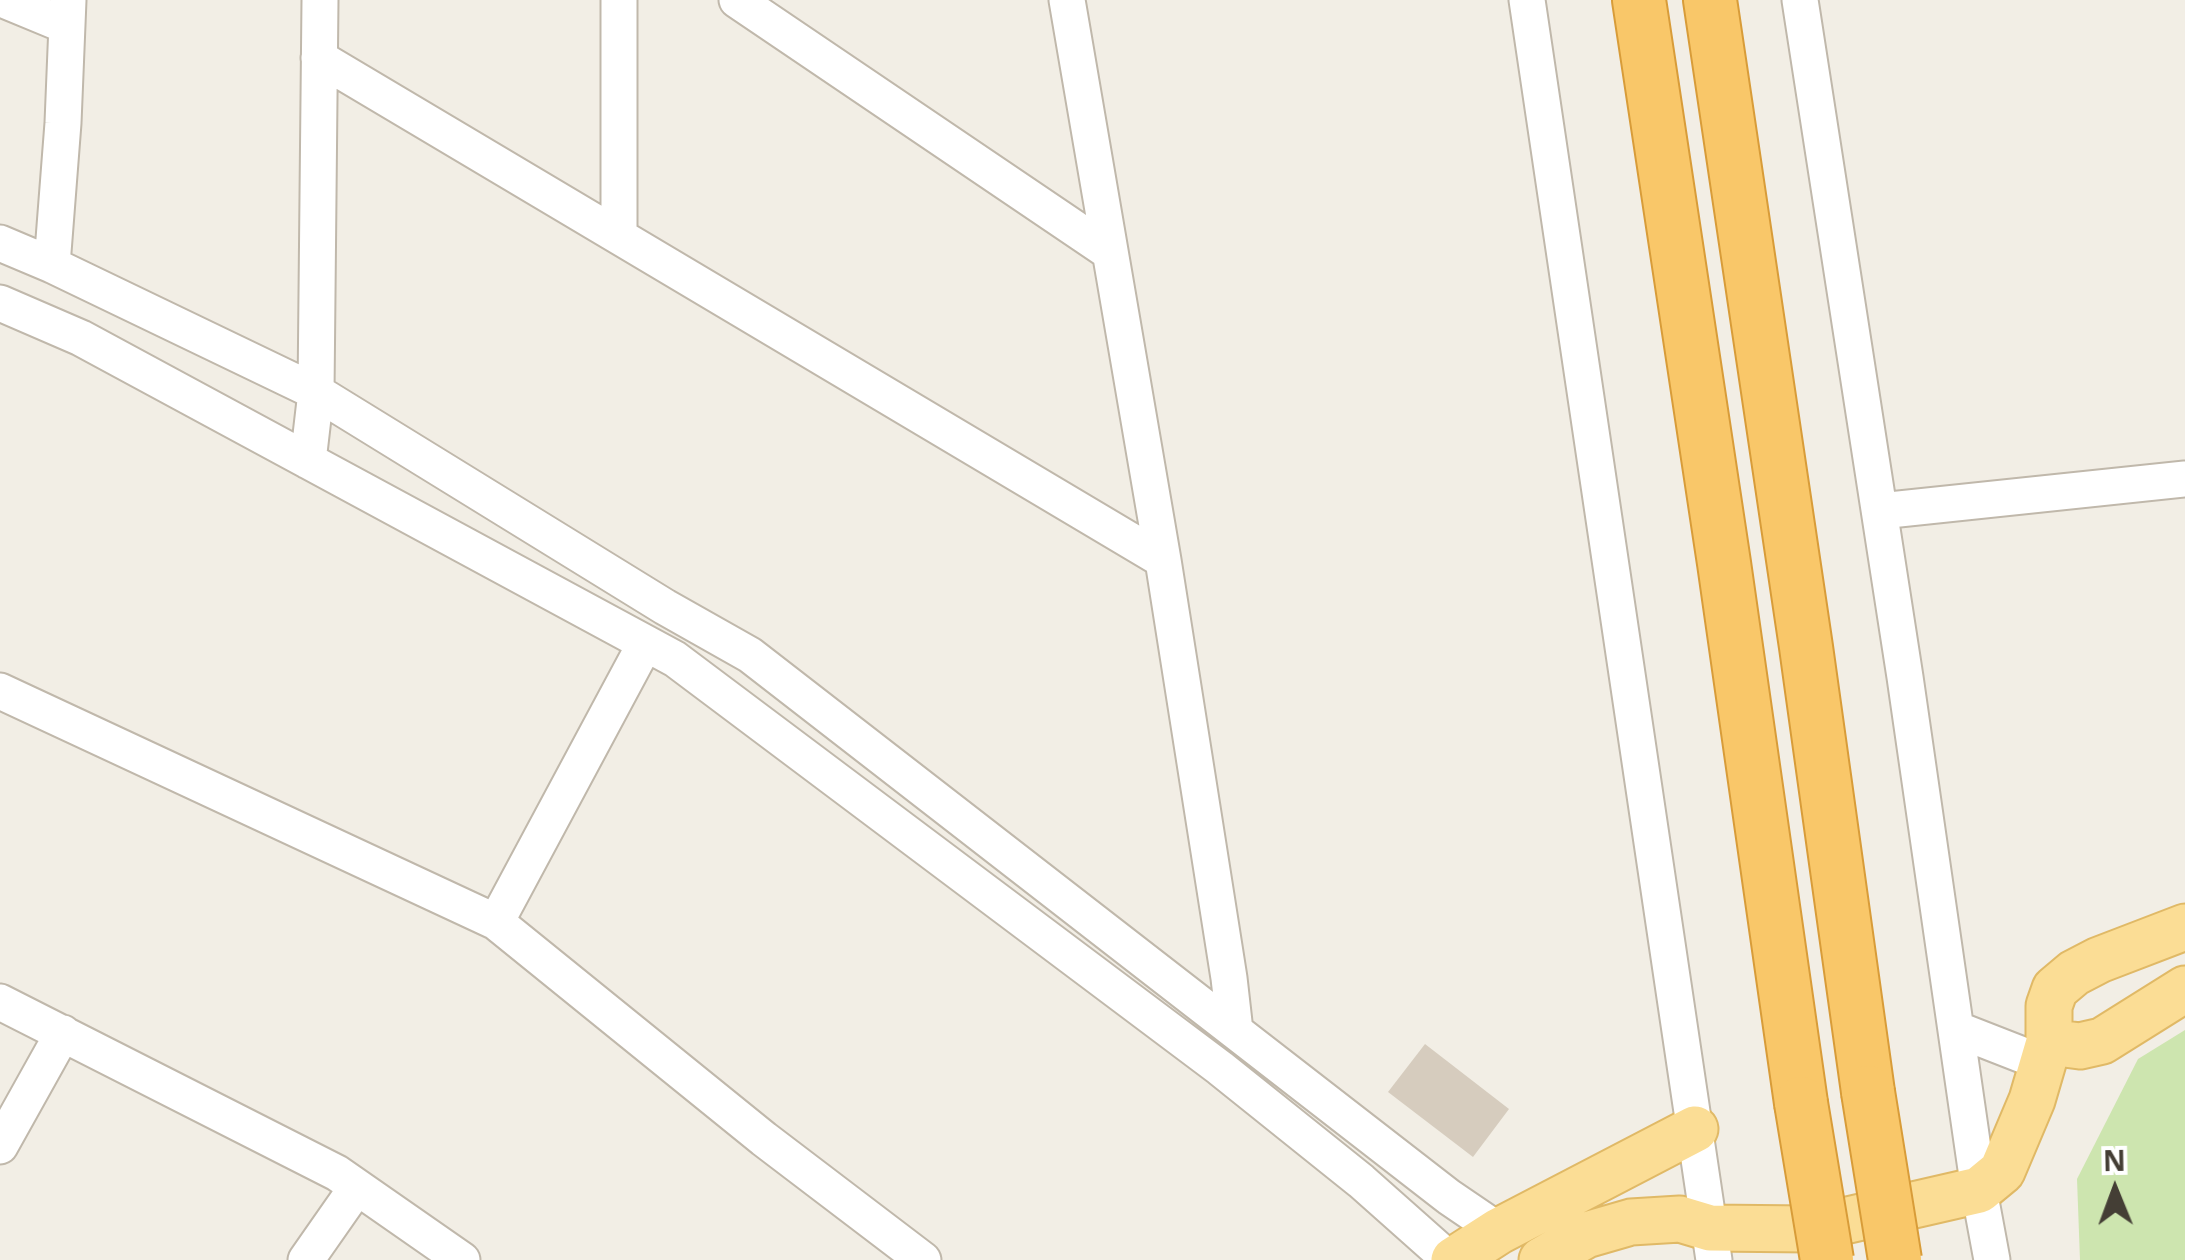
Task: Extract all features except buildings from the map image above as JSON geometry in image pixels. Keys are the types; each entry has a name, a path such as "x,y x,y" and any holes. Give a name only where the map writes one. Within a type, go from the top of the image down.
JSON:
{"highway":[{"path":"1639,0 1826,1260"},
{"path":"1710,0 1895,1260"}],"main road":[{"path":"1542,1260 1586,1235 1631,1222 1680,1219 1712,1244 1810,1229 1979,1190 2002,1171 2046,1052 2049,1006 2055,990 2099,960 2185,928"},
{"path":"2046,1052 2102,1041 2185,989"},
{"path":"1452,1260 1514,1246 1695,1129"}],"street":[{"path":"4,0 67,13 52,265"},
{"path":"308,462 316,392 320,0"},
{"path":"619,0 619,234"},
{"path":"737,0 1108,251"},
{"path":"1067,0 1163,560 1235,1031"},
{"path":"1527,0 1712,1244"},
{"path":"1800,0 1992,1260"},
{"path":"319,58 1163,560"},
{"path":"0,243 316,392 665,607 750,654 1514,1246"},
{"path":"0,303 80,338 675,659 1220,1068 1452,1260"},
{"path":"1880,511 2185,479"},
{"path":"496,922 646,644"},
{"path":"0,691 496,922 764,1139 923,1260"},
{"path":"0,1002 337,1173 462,1260"},
{"path":"1956,1029 2046,1052"},
{"path":"0,1146 63,1033"},
{"path":"306,1260 357,1187"}],"green space":[{"path":"2185,1030 2185,1260 2080,1260 2077,1179 2138,1059"}]}
